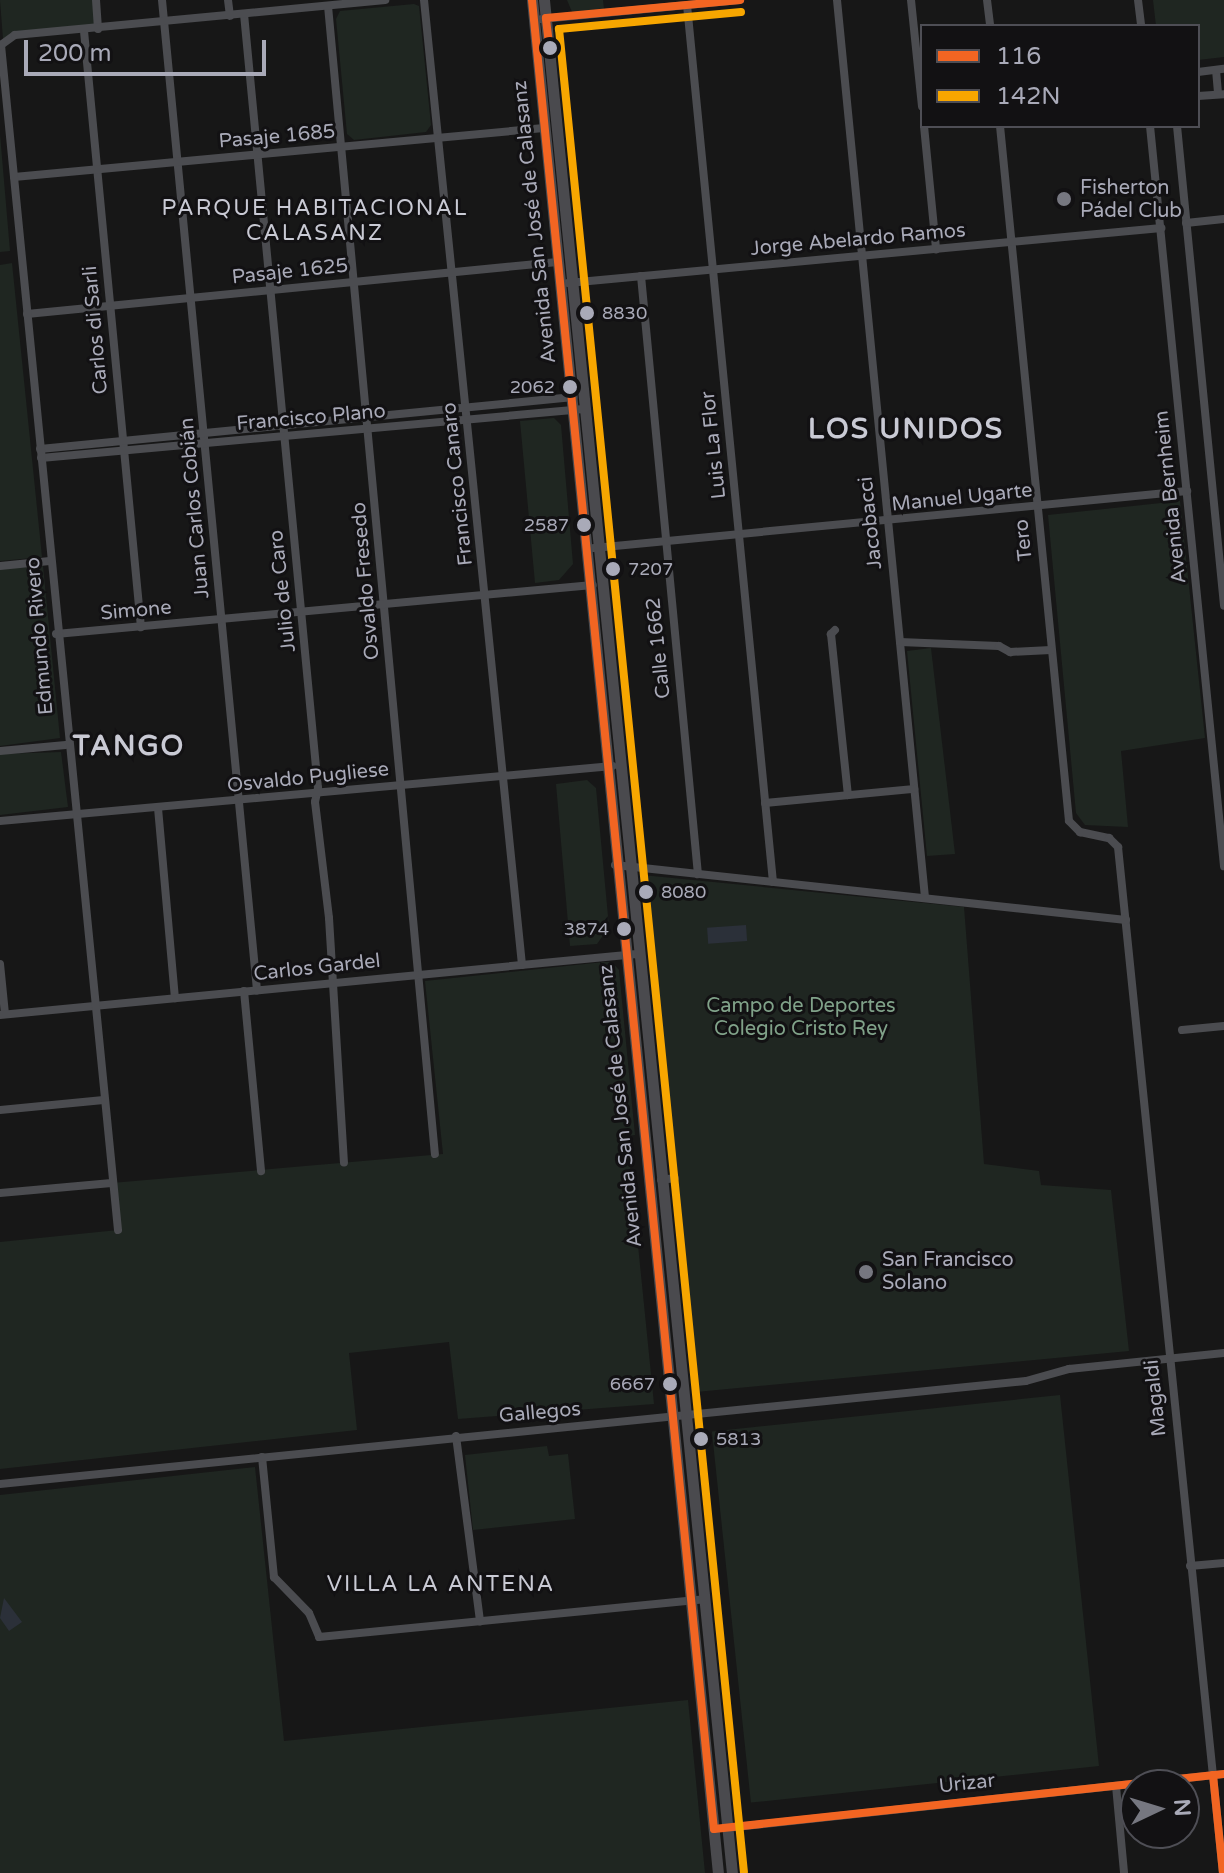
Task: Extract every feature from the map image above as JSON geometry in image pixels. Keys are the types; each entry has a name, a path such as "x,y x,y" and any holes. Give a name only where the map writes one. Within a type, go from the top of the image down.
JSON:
{"main road":[{"name":"Avenida San José de Calasanz","path":"532,0 540,19 591,549 619,766 732,1873"},
{"name":"Avenida San José de Calasanz","path":"544,0 540,19 544,128 557,262 565,283"},
{"name":"Avenida San José de Calasanz","path":"595,585 615,865 718,1873"},
{"name":"Urizar","path":"714,1829 727,1828"}],"street":[{"path":"96,0 98,29"},
{"name":"Juan Carlos Cobián","path":"162,0 257,990"},
{"path":"228,0 230,16"},
{"path":"84,31 230,16 294,5 328,6 385,0"},
{"name":"Francisco Canaro","path":"424,0 487,595 522,965"},
{"path":"540,19 740,0"},
{"name":"Jacobacci","path":"837,0 925,898"},
{"path":"911,0 920,87"},
{"path":"987,0 990,24"},
{"path":"1138,0 1141,24"},
{"name":"Luis La Flor","path":"687,5 773,882"},
{"name":"Osvaldo Fresedo","path":"328,6 435,1154"},
{"name":"Julio de Caro","path":"244,14 317,794 344,1163"},
{"name":"Edmundo Rivero","path":"84,31 3,39 66,745 118,1230"},
{"name":"Carlos di Sarli","path":"84,31 141,627"},
{"path":"1200,72 1220,70 1221,94 1200,96"},
{"name":"Pasaje 1685","path":"14,177 544,128"},
{"path":"924,128 936,249"},
{"name":"Tero","path":"1000,128 1069,821 1080,832 1109,838 1118,847 1126,920"},
{"name":"Avenida Bernheim","path":"1150,128 1224,866"},
{"path":"1177,128 1224,606"},
{"path":"1186,223 1224,219"},
{"name":"Jorge Abelardo Ramos","path":"565,283 1161,228"},
{"name":"Pasaje 1625","path":"27,314 557,262"},
{"name":"Calle 1662","path":"641,276 698,874"},
{"name":"Francisco Plano","path":"124,446 204,433 576,397"},
{"name":"Francisco Plano","path":"41,454 124,446 205,443 577,410"},
{"path":"1213,491 1224,490"},
{"name":"Manuel Ugarte","path":"591,549 1187,491"},
{"path":"0,566 50,561"},
{"name":"Simone","path":"56,634 595,585"},
{"path":"835,630 831,634 848,795"},
{"path":"900,642 999,646 1010,652 1051,650"},
{"path":"0,751 66,745"},
{"name":"Osvaldo Pugliese","path":"0,821 619,766"},
{"path":"765,803 914,789"},
{"path":"158,808 175,998"},
{"path":"615,865 1126,920"},
{"name":"Magaldi","path":"1126,920 1168,1359 1223,1873"},
{"name":"Carlos Gardel","path":"2,1015 637,954"},
{"path":"0,964 2,1015"},
{"path":"244,991 261,1171"},
{"path":"1182,1030 1224,1026"},
{"path":"0,1110 104,1100"},
{"path":"661,1180 675,1178"},
{"path":"0,1193 112,1183"},
{"name":"Gallegos","path":"0,1484 1026,1381 1069,1369 1224,1353"},
{"path":"456,1436 480,1621"},
{"path":"262,1457 274,1577 309,1613 319,1637 704,1599"},
{"path":"1190,1566 1224,1563"},
{"name":"Urizar","path":"727,1828 1224,1774"},
{"path":"1116,1786 1124,1873"}],"green space":[{"path":"0,0 96,0 98,29 3,39"},
{"path":"567,0 603,0 604,9 572,12"},
{"path":"1153,0 1224,0 1224,57 1200,60 1200,24 1156,24"},
{"path":"419,6 431,125 426,132 354,140 347,134 336,19 340,11"},
{"path":"0,134 10,251 0,252"},
{"path":"12,263 42,557 0,561 0,265"},
{"path":"554,418 561,425 573,564 559,580 535,583 520,421"},
{"path":"1180,501 1205,738 1121,751 1128,827 1085,825 1076,813 1048,515"},
{"path":"43,566 60,738 0,746 0,569"},
{"path":"931,648 955,854 927,856 907,651"},
{"path":"61,752 68,807 0,815 0,754"},
{"path":"587,780 596,788 609,927 597,944 570,946 556,784"},
{"name":"Campo de Deportes Colegio Cristo Rey","path":"642,875 964,907 984,1164 1039,1171 1041,1185 1111,1190 1129,1351 696,1392"},
{"path":"612,962 619,970 635,1135 627,1136 654,1404 458,1419 449,1342 349,1353 357,1430 0,1469 0,1242 118,1230 112,1183 443,1154 425,981"},
{"path":"1060,1395 1099,1766 751,1803 712,1432"},
{"path":"547,1446 549,1456 568,1454 575,1519 473,1530 465,1455"},
{"path":"255,1467 284,1741 688,1700 705,1873 0,1873 0,1495"}],"shaded area":[{"path":"746,925 747,941 708,944 707,928"},
{"path":"4,1598 22,1622 9,1631 0,1618"}],"transit line":[{"name":"116","path":"532,0 714,1829 1224,1774"},
{"name":"116","path":"550,52 546,18 740,0"},
{"name":"142N","path":"741,12 559,29 744,1872"},
{"name":"116","path":"1213,1775 1223,1873"}],"place":[{"name":"Fisherton Pádel Club","path":"1064,199"},
{"name":"8830","path":"587,313"},
{"name":"2062","path":"570,387"},
{"name":"2587","path":"584,525"},
{"name":"7207","path":"613,569"},
{"name":"8080","path":"646,892"},
{"name":"3874","path":"624,929"},
{"name":"San Francisco Solano","path":"866,1272"},
{"name":"6667","path":"670,1384"},
{"name":"5813","path":"701,1439"}],"district":[{"name":"PARQUE HABITACIONAL CALASANZ","path":"315,220"},
{"name":"LOS UNIDOS","path":"906,429"},
{"name":"TANGO","path":"129,746"},
{"name":"VILLA LA ANTENA","path":"441,1585"}]}
